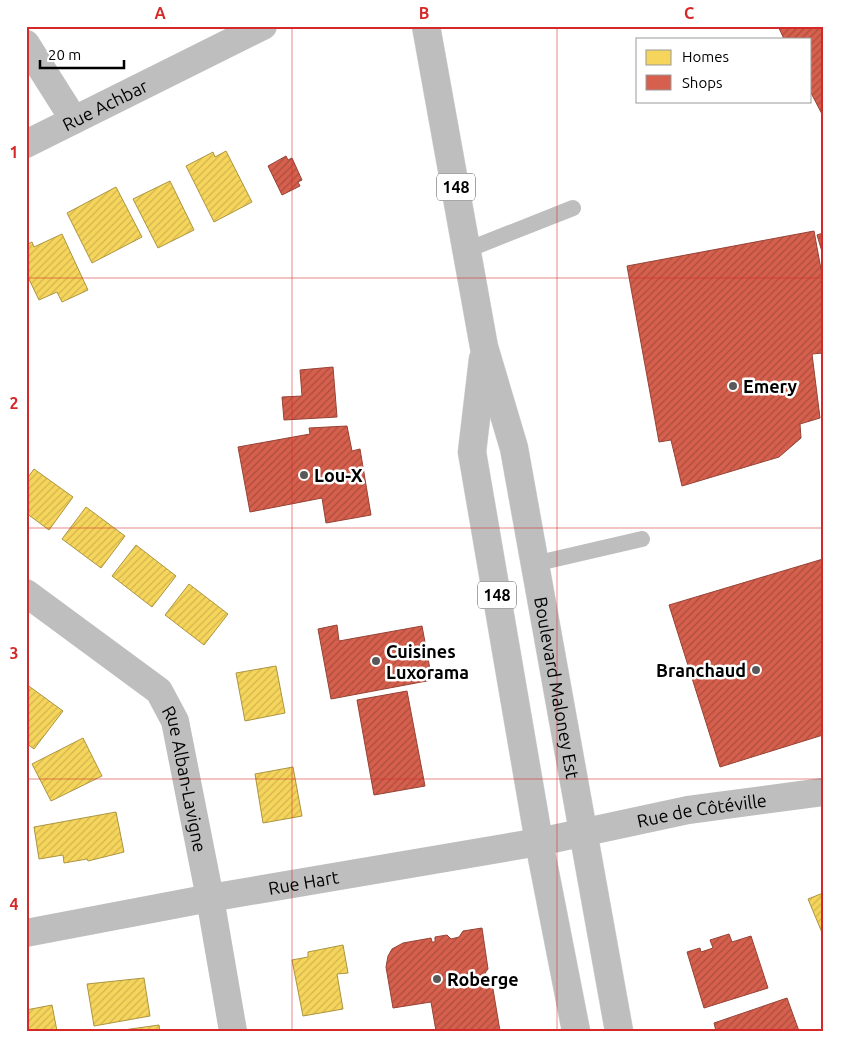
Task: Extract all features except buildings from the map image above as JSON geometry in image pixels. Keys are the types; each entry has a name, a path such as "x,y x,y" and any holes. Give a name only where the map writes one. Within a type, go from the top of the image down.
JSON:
{"main road":[{"name":"Rue Achbar","path":"26,144 263,26"},
{"name":"Boulevard Maloney Est","path":"426,26 484,347 514,448 619,1031"},
{"path":"26,44 74,120"},
{"name":"Boulevard Maloney Est","path":"484,347 472,452 539,842 576,1031"},
{"name":"Rue Alban-Lavigne","path":"26,593 159,691 175,721 234,1031"},
{"name":"Rue de Côtéville","path":"583,834 688,810 823,792"},
{"name":"Rue Hart","path":"26,933 210,898 583,834"}],"lane":[{"path":"467,250 573,208"},
{"path":"534,564 642,540"}],"place":[{"name":"Emery","path":"733,386"},
{"name":"Lou-X","path":"304,475"},
{"name":"Cuisines Luxorama","path":"376,661"},
{"name":"Branchaud","path":"756,670"},
{"name":"Roberge","path":"437,979"}]}
